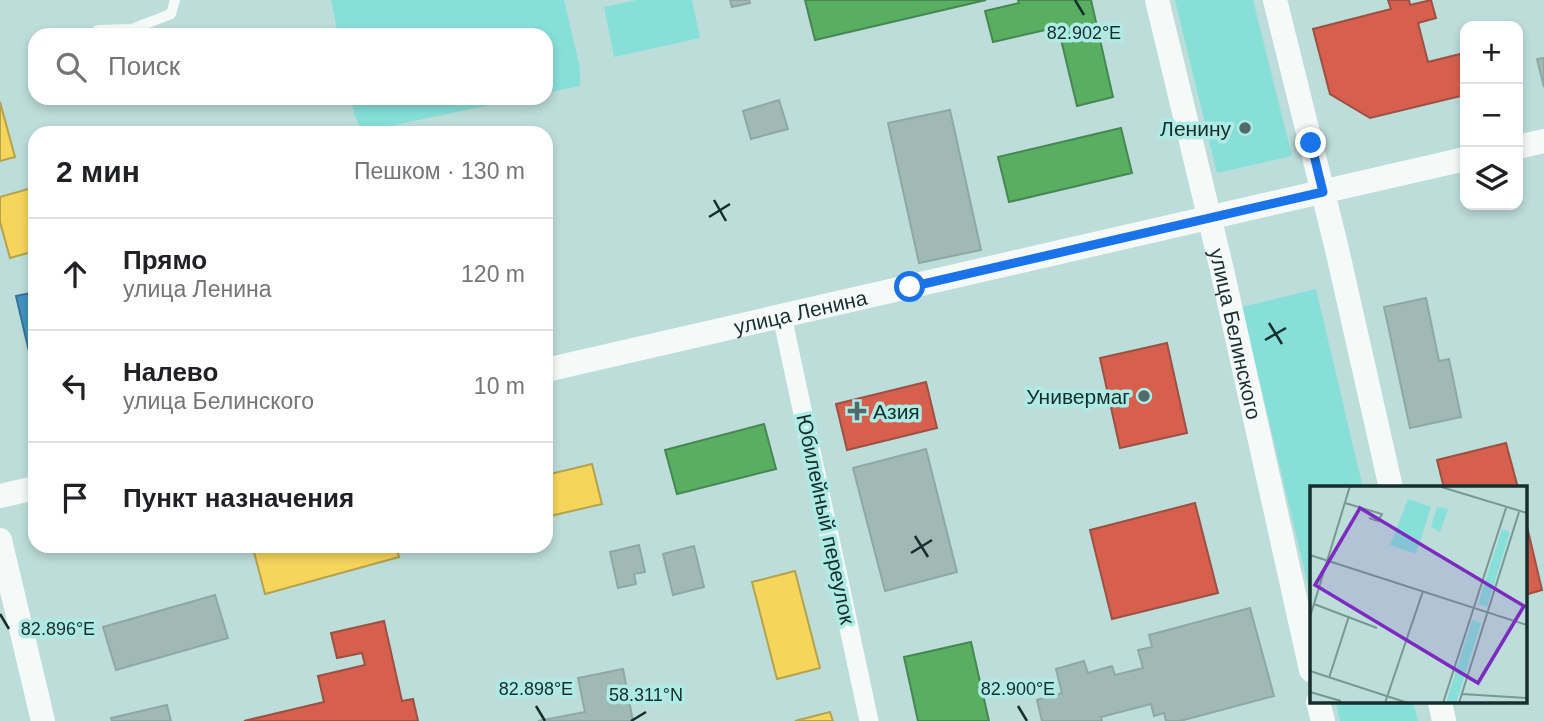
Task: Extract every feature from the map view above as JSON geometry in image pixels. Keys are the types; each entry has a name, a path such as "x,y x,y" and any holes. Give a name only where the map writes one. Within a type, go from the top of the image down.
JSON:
{"street":[{"name":"улица Белинского","path":"1157,0 1310,666"},
{"path":"1275,0 1323,192 1391,486"},
{"path":"1523,146 1544,141"},
{"name":"улица Ленина","path":"553,368 1460,160"},
{"name":"Юбилейный переулок","path":"782,316 869,721"},
{"path":"0,496 28,490"},
{"path":"0,540 43,721"},
{"path":"1319,704 1323,721"}],"lane":[{"path":"135,28 171,14 175,0"}],"shaded area":[{"path":"331,0 564,0 580,68 580,86 553,92 553,28 337,28"},
{"path":"637,0 692,0 700,38 614,57 604,7"},
{"path":"1175,0 1253,0 1292,156 1217,173"},
{"path":"352,105 490,105 390,126 359,126"},
{"path":"1316,289 1363,486 1310,486 1310,594 1242,307"},
{"path":"1336,704 1414,704 1418,721 1340,721"}],"building: Жильё":[{"path":"0,102 15,157 0,161"},
{"path":"28,189 28,253 10,258 0,222 0,197"},
{"path":"592,464 602,504 553,515 553,473"},
{"path":"254,553 398,553 399,557 265,594"},
{"path":"795,571 820,668 777,679 752,582"},
{"path":"830,712 833,721 795,721"}],"building: Торговля":[{"path":"1388,0 1409,0 1410,5 1431,0 1436,18 1418,23 1428,62 1460,54 1460,96 1370,118 1330,94 1313,29 1391,9"},
{"name":"Универмаг","path":"1167,343 1187,433 1120,448 1100,358"},
{"name":"Азия","path":"926,382 937,428 847,450 836,404"},
{"path":"1506,443 1517,486 1444,486 1437,460"},
{"path":"1195,503 1218,593 1112,619 1090,530"},
{"path":"1526,522 1542,590 1526,595"},
{"path":"384,621 402,701 413,699 418,721 244,721 324,702 318,676 365,665 362,653 337,658 331,633"}],"building: Школы":[{"path":"28,293 28,347 16,296"}],"building: Учреждения":[{"path":"805,0 986,0 815,40"},
{"path":"1018,0 1091,0 1113,97 1077,106 1058,27 993,42 985,11 1019,3"},
{"path":"1121,128 1132,173 1009,202 998,157"},
{"path":"764,424 776,469 677,494 665,450"},
{"path":"971,642 989,721 918,721 904,657"}],"building: Прочее":[{"path":"730,0 749,0 750,3 732,7"},
{"path":"1544,58 1544,87 1537,59"},
{"path":"779,100 788,129 751,139 743,111"},
{"path":"950,110 981,250 919,263 888,123"},
{"path":"1426,298 1439,361 1449,359 1461,417 1410,428 1384,307"},
{"path":"926,449 957,572 885,591 853,468"},
{"path":"639,545 645,572 634,574 636,584 618,588 610,552"},
{"path":"694,546 704,587 673,595 663,554"},
{"path":"215,595 228,638 116,670 103,627"},
{"path":"1250,608 1274,696 1180,721 1166,721 1164,713 1154,716 1151,704 1101,717 1102,721 1042,721 1037,700 1062,693 1056,669 1084,661 1088,673 1112,666 1115,675 1143,668 1138,650 1152,647 1149,635"},
{"path":"623,669 633,721 538,721 585,712 578,678"},
{"path":"167,705 171,721 112,721 111,718"}],"place":[{"name":"Ленину","path":"1245,128"},
{"name":"Универмаг","path":"1144,396"},
{"name":"Азия","path":"857,411"}],"route":[{"path":"910,287 1323,192 1311,143"}]}
